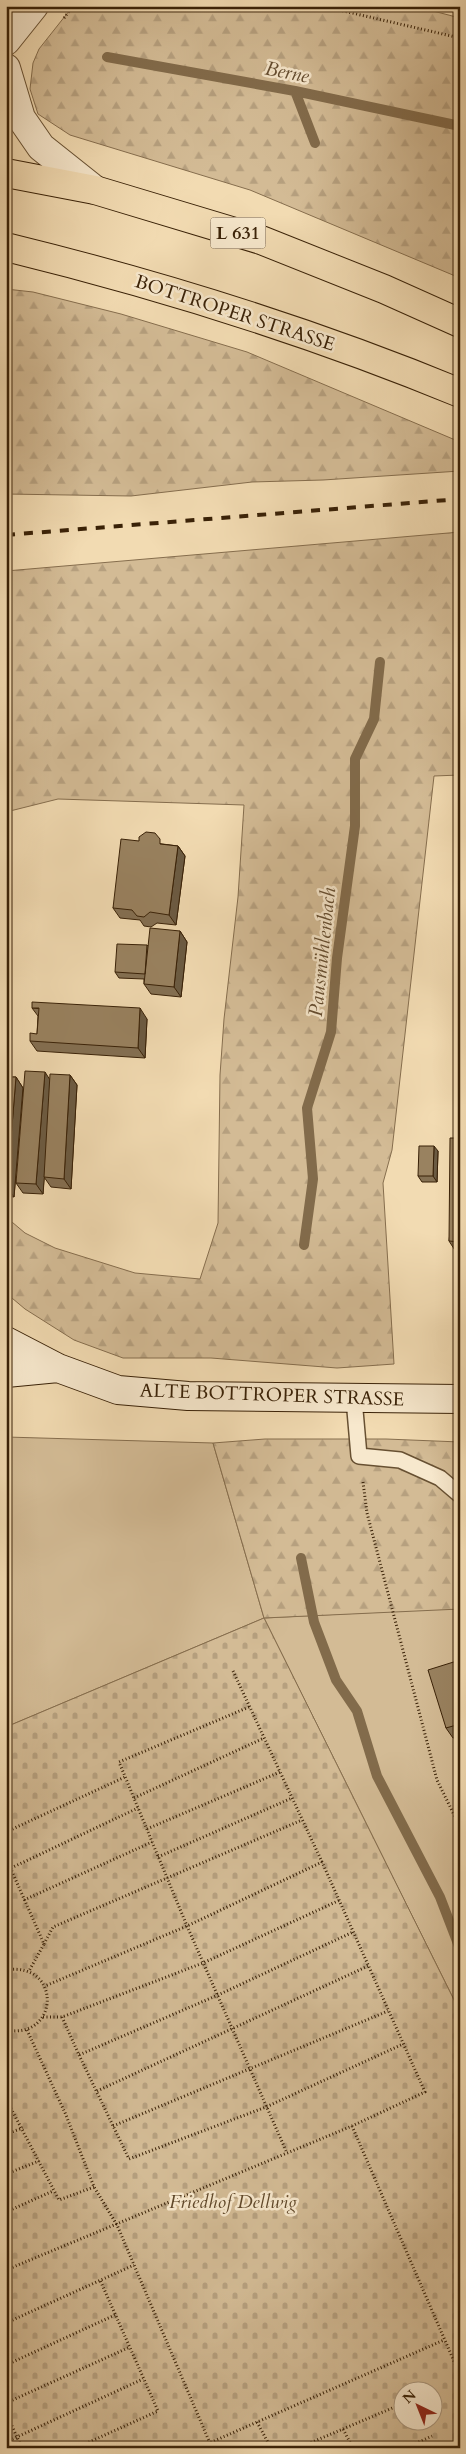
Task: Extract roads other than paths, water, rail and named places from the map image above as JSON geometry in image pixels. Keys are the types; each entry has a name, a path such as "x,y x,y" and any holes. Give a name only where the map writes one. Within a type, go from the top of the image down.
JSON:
{"main road":[{"name":"L 631","path":"6,173 95,190 261,240 384,289 460,323"},
{"name":"BOTTROPER STRASSE","path":"6,246 196,298 308,335 460,393"}],"street":[{"path":"6,13 15,6"},
{"path":"6,41 34,6"},
{"name":"L 631","path":"6,68 21,118 41,147 95,190"},
{"name":"ALTE BOTTROPER STRASSE","path":"6,1341 58,1368 118,1390 188,1396 460,1399"},
{"name":"ALTE BOTTROPER STRASSE","path":"6,1373 58,1368"}],"lane":[{"path":"354,1399 359,1456 400,1460 440,1478 460,1494"}],"waterway":[{"name":"Berne","path":"107,57 295,91 460,126"},
{"name":"Pausmühlenbach","path":"295,91 315,143"},
{"name":"Pausmühlenbach","path":"304,1245 313,1179 307,1108 331,1032 337,958 355,826 355,759 374,719 380,662"},
{"name":"Pausmühlenbach","path":"301,1558 314,1622 336,1680 357,1711 377,1776 440,1897 460,1949"}],"railway":[{"path":"6,535 460,499"}],"park label":[{"name":"Friedhof Dellwig","path":"233,2202"}]}
